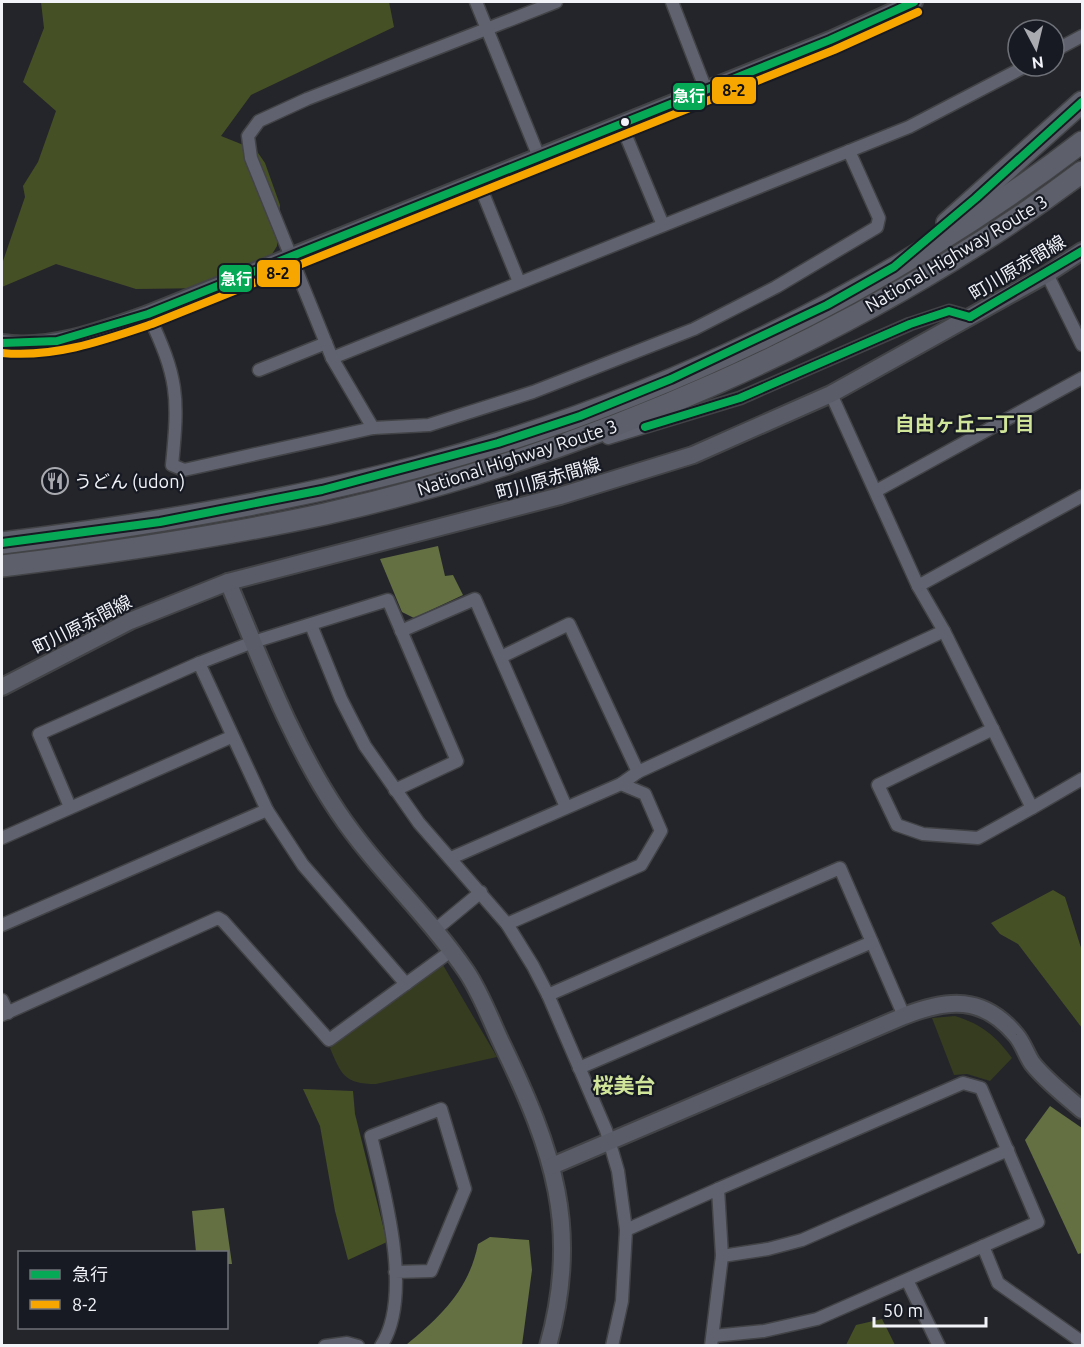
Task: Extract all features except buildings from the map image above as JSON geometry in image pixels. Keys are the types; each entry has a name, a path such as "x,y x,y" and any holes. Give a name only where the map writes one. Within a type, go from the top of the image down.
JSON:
{"highway":[{"path":"894,267 976,198 1083,102"},
{"name":"National Highway Route 3","path":"2,543 160,522 237,508 396,472 498,443 580,416 671,379 817,309 894,267 985,212 1083,142"},
{"name":"National Highway Route 3","path":"2,566 147,546 325,514 503,464 588,437 681,399 778,354 903,288 999,230 1083,172"}],"street":[{"path":"476,2 539,157"},
{"path":"374,428 332,358 251,158 248,136 259,121 307,99 556,2"},
{"path":"672,2 706,90"},
{"path":"2,343 38,343 70,338 148,314 706,90 895,6 914,2"},
{"path":"1066,45 1083,36"},
{"path":"332,358 909,127 1006,76"},
{"path":"621,124 663,225"},
{"path":"148,314 168,357 174,378 177,401 172,465 184,470 374,428 429,425 533,392 694,329 776,287 877,227 879,218 849,151"},
{"path":"478,181 519,282"},
{"name":"町川原赤間線","path":"2,687 130,621 228,582 484,517 622,478 693,455 831,394 970,318 1083,251"},
{"path":"1047,274 1083,345"},
{"path":"503,464 588,444 740,398 910,324 949,311 970,318"},
{"path":"259,370 326,343"},
{"path":"876,491 1083,378"},
{"path":"831,394 918,586 945,631 1032,808"},
{"path":"918,586 1083,496"},
{"path":"228,582 299,744 337,811 392,881 435,930 467,973 517,1074 552,1166 562,1209 564,1248 561,1288 548,1346"},
{"path":"401,631 475,599 566,807"},
{"path":"70,807 39,735 199,663 253,642 388,600 457,761 394,790"},
{"path":"501,657 569,624 638,772"},
{"path":"311,625 341,699 360,737 394,790 419,823 507,924 548,995 579,1068 609,1142 618,1171 626,1230 622,1301 612,1346"},
{"path":"451,858 621,784 638,772 945,631"},
{"path":"199,663 231,737 267,810 303,865 406,984"},
{"path":"993,729 878,785 897,825 923,834 978,838 1082,780"},
{"path":"2,838 231,737"},
{"path":"507,924 641,865 661,831 645,794 621,784"},
{"path":"2,925 267,810"},
{"path":"548,995 840,868 904,1016"},
{"path":"435,930 481,892"},
{"path":"2,1000 5,1014 218,918 329,1040 451,951"},
{"path":"579,1068 872,942"},
{"path":"552,1166 904,1016 946,1002 970,1005 1000,1018 1018,1037 1032,1062 1047,1080 1083,1110"},
{"path":"626,1230 718,1189 963,1083 981,1088 1038,1222 817,1319 712,1341 722,1256 718,1189"},
{"path":"381,1346 390,1331 395,1272 394,1238 371,1136 441,1109 465,1189 430,1271 395,1272"},
{"path":"722,1256 768,1250 802,1240 1008,1150"},
{"path":"983,1246 998,1283 1083,1342"},
{"path":"907,1280 939,1346"},
{"path":"325,1346 358,1346"}],"shaded area":[{"path":"41,2 389,2 394,27 251,95 221,136 256,150 265,163 280,205 277,246 266,264 209,288 136,289 56,264 2,287 2,264 25,197 23,186 38,162 56,111 23,82 44,28"},
{"path":"438,546 445,576 453,575 463,595 414,618 402,612 380,559"},
{"path":"1053,890 1065,897 1082,951 1082,1028 1018,944 1000,934 991,923"},
{"path":"443,965 497,1057 376,1084 357,1082 345,1076 337,1065 330,1048"},
{"path":"955,1016 987,1032 1012,1058 990,1081 967,1074 954,1075 932,1018"},
{"path":"303,1089 353,1091 355,1114 387,1242 348,1260 335,1211 320,1126"},
{"path":"1050,1106 1082,1128 1082,1253 1078,1254 1025,1140"},
{"path":"224,1208 232,1264 228,1264 228,1251 196,1251 192,1211"},
{"path":"490,1237 529,1240 532,1270 522,1345 406,1345 451,1301 468,1275 478,1244"},
{"path":"882,1319 895,1345 846,1345 856,1325"}],"transit line":[{"name":"急行","path":"2,343 57,341 148,314 830,40 914,2"},
{"name":"8-2","path":"2,353 59,351 152,324 834,50 918,12"},
{"name":"急行","path":"2,543 160,522 322,490 498,443 580,416 671,379 827,305 894,267 976,198 1082,102"},
{"name":"急行","path":"970,317 1082,251"},
{"name":"急行","path":"645,427 740,398 910,324 949,311 970,317"}],"place":[{"name":"うどん (udon)","path":"55,481"}],"district":[{"name":"自由ヶ丘二丁目","path":"965,423"},
{"name":"桜美台","path":"624,1085"}]}
